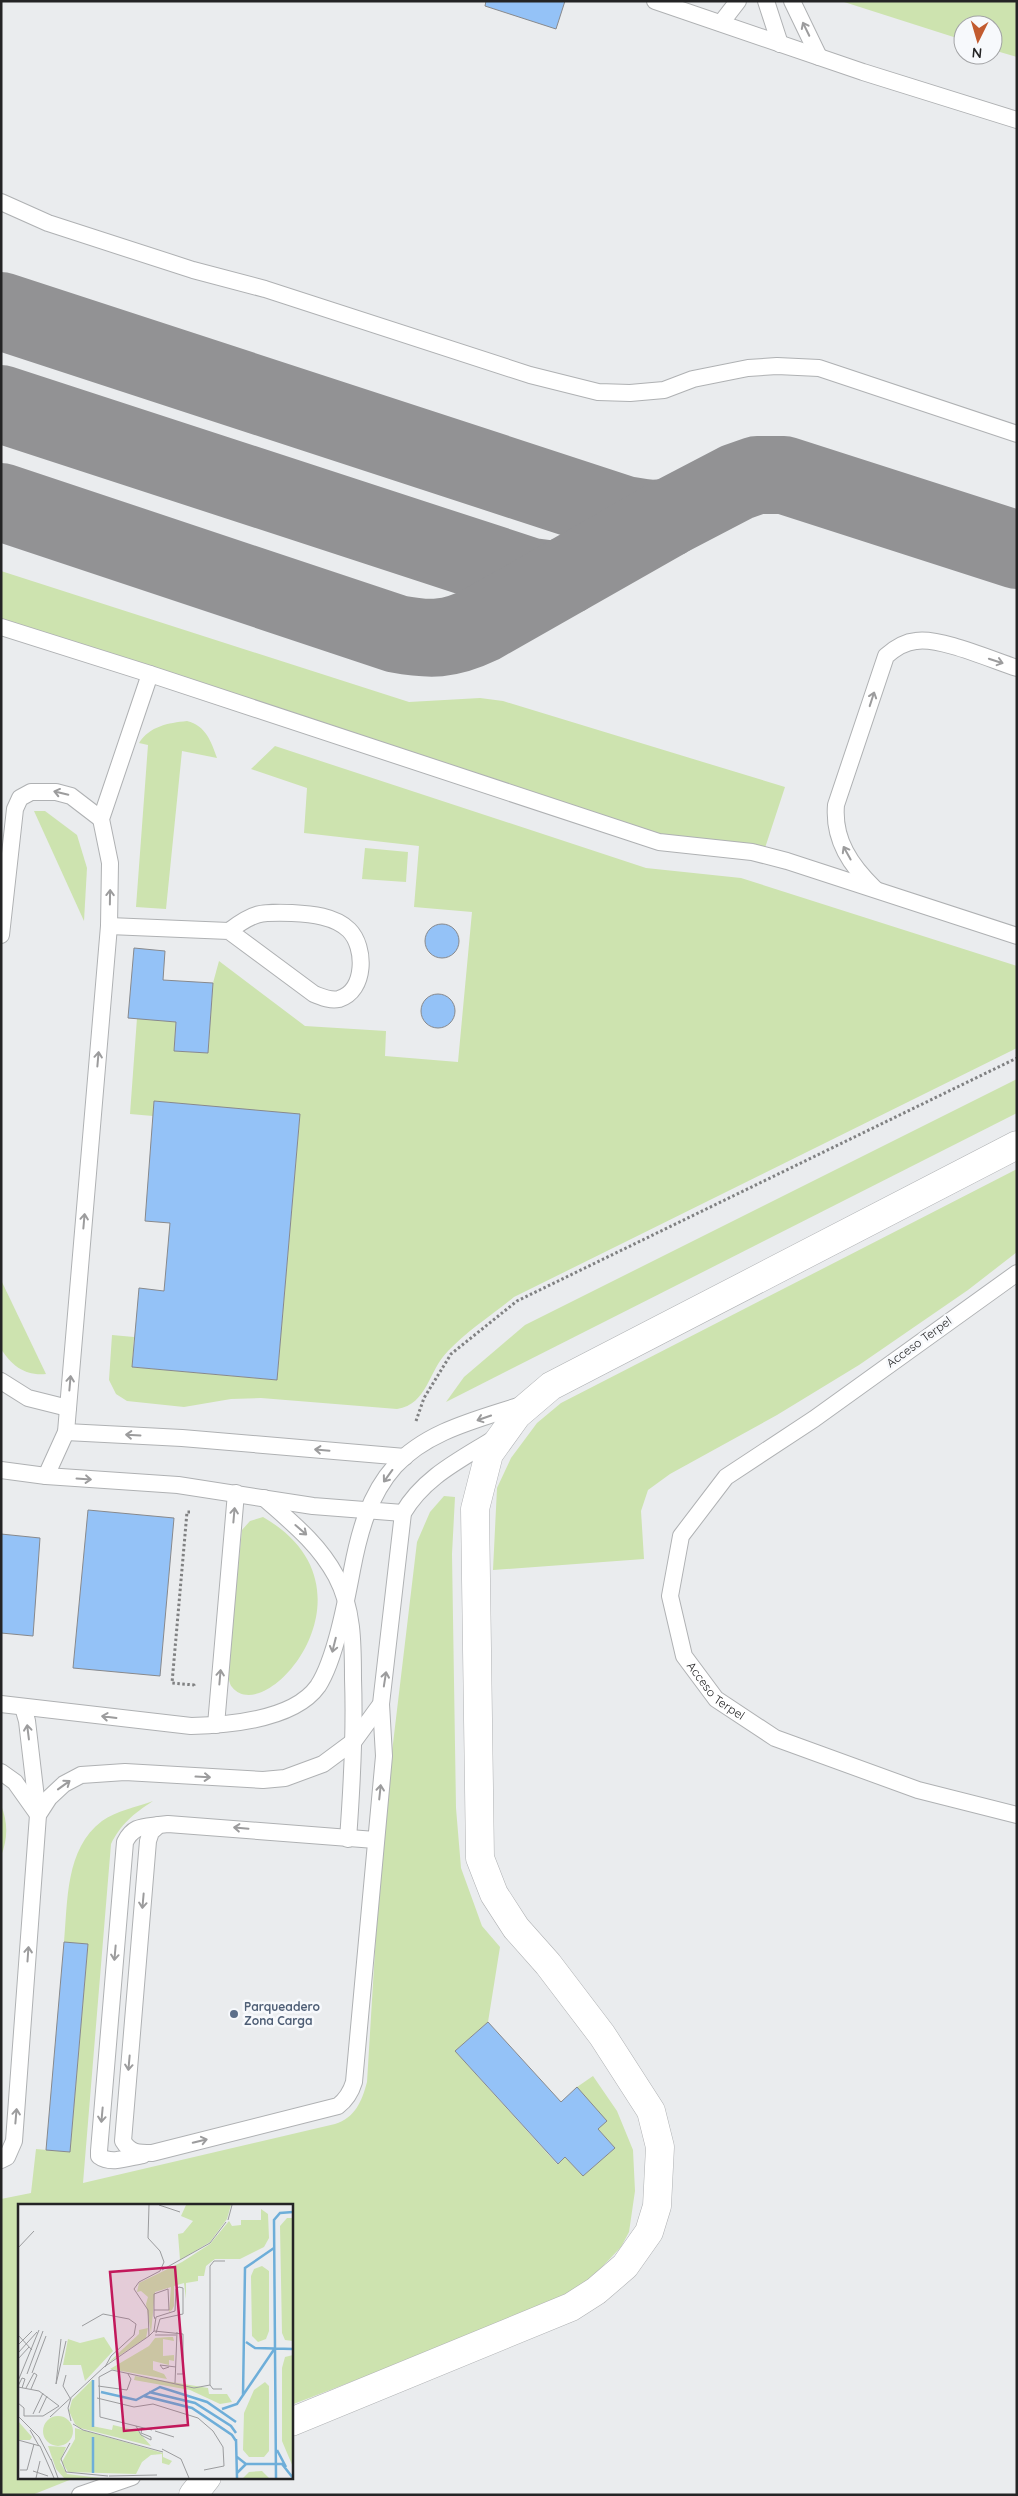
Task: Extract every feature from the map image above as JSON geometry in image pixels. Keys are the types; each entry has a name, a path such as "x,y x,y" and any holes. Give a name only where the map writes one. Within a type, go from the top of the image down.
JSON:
{"street":[{"path":"292,2422 571,2307 596,2291 625,2266 649,2232 657,2206 660,2147 651,2111 602,2035 548,1964 516,1928 494,1894 480,1858 476,1509 489,1454 503,1433 530,1401 579,1370 1017,1145"},
{"path":"193,2495 206,2478"}],"lane":[{"path":"655,1 819,57 1017,120"},
{"path":"721,24 738,1"},
{"path":"766,1 780,44"},
{"path":"792,1 819,57"},
{"path":"1,202 48,222 185,267 265,289 530,375 598,392 630,393 664,390 693,379 748,368 777,366 818,368 1017,434"},
{"path":"1,627 150,674 660,842 752,852 787,861 1017,936"},
{"path":"877,891 861,875 846,855 835,820 836,805 886,656 895,648 906,643 918,640 935,641 1017,668"},
{"path":"46,1476 66,1432 109,926 110,863 101,819 150,674"},
{"path":"1,935 15,809 20,798 31,792 56,792 71,796 101,819"},
{"path":"109,926 229,931 314,994 328,999 339,999 348,994 356,984 361,959 358,943 349,930 337,922 303,913 267,912 250,916 229,931"},
{"name":"Acceso Terpel","path":"1017,1273 814,1418 726,1477 682,1536 670,1596 684,1656 716,1699 775,1738 918,1790 1017,1815"},
{"path":"1,1381 28,1398 68,1408"},
{"path":"1,1704 191,1726 216,1725 262,1718 300,1702 316,1687 327,1670 346,1598 357,1542 368,1510 379,1488 395,1466 404,1457 438,1434 530,1401"},
{"path":"66,1432 182,1438 404,1457"},
{"path":"375,1840 218,1826 159,1824 141,1827 130,1832 125,1842 99,2156 112,2161 152,2153 338,2106 345,2101 354,2082 384,1756 381,1704 403,1514 413,1497 433,1476 503,1433"},
{"path":"1,1470 46,1476 178,1485 313,1506 403,1514"},
{"path":"216,1725 236,1493"},
{"path":"264,1498 310,1538 336,1577 346,1598 352,1628 354,1741 348,1839"},
{"path":"38,1815 49,1798 64,1784 81,1775 124,1772 263,1780 285,1778 323,1764 354,1741 381,1704"},
{"path":"1,2160 7,2157 14,2141 38,1815 27,1721 23,1706"},
{"path":"1,1772 15,1782 38,1815"},
{"path":"152,2153 134,2152 128,2149 123,2141 148,1841 151,1832 159,1824"},
{"path":"80,2495 129,2478"}],"path":[{"path":"404,1457 424,1398 451,1354 517,1301 585,1266 1017,1058"},
{"path":"191,1726 194,1685 172,1683 187,1512 211,1514 212,1490"}],"green space":[{"path":"841,1 1017,1 1017,57 1003,53 1003,15 953,15 953,37"},
{"path":"1,571 409,702 480,698 503,701 785,787 764,851 668,836 639,829 1,619"},
{"path":"187,721 199,726 203,730 210,740 217,758 182,751 166,909 136,907 148,745 139,743 143,737 160,726"},
{"path":"275,746 646,868 741,878 1017,966 1017,1048 514,1297 471,1330 448,1351 441,1359 427,1386 415,1401 407,1406 397,1409 261,1398 231,1399 184,1407 127,1401 116,1394 109,1380 112,1335 134,1337 132,1367 277,1380 300,1115 154,1101 153,1116 130,1114 137,1018 176,1022 174,1051 208,1053 213,983 219,961 305,1026 386,1031 385,1056 458,1062 472,912 414,907 419,846 304,833 307,788 251,769"},
{"path":"34,811 45,811 77,835 87,868 84,921"},
{"path":"365,848 408,852 406,882 362,879"},
{"path":"1017,1079 1017,1113 446,1402 464,1377 525,1325"},
{"path":"1017,1169 1017,1252 968,1290 859,1365 777,1415 670,1474 648,1490 641,1511 644,1559 493,1570 497,1488 511,1458 537,1423 561,1403"},
{"path":"1,1280 46,1374 32,1373 20,1369 1,1349"},
{"path":"444,1496 455,1497 452,1554 456,1808 461,1868 482,1926 500,1947 488,2022 455,2051 557,2164 565,2157 583,2176 615,2148 598,2129 577,2087 593,2076 617,2111 633,2150 635,2191 629,2232 621,2247 583,2287 504,2323 292,2405 292,2204 18,2204 18,2478 74,2478 32,2495 1,2495 1,2199 31,2193 36,2149 70,2152 88,1945 64,1942 68,1893 75,1861 81,1846 102,1821 120,1812 153,1801 128,1820 111,1844 83,2183 335,2124 348,2118 357,2108 367,2082 382,1836 417,1542 430,1512"},
{"path":"263,1517 299,1546 315,1580 317,1613 307,1645 289,1671 269,1689 248,1695 232,1687 227,1672 242,1530 250,1521"},
{"path":"1,1805 6,1830 1,1856"}],"building":[{"path":"486,1 565,1 556,29 485,6"},
{"path":"442,924 454,929 459,941 454,953 442,958 430,953 425,941 430,929"},
{"path":"134,948 165,951 163,980 213,983 208,1053 174,1051 176,1022 128,1018"},
{"path":"438,994 450,999 455,1011 450,1023 438,1028 426,1023 421,1011 426,999"},
{"path":"154,1101 300,1114 277,1380 132,1367 139,1288 164,1291 170,1223 145,1221"},
{"path":"88,1510 174,1518 160,1676 73,1668"},
{"path":"1,1534 40,1538 33,1636 1,1633"},
{"path":"64,1942 88,1944 70,2152 46,2150"},
{"path":"488,2022 561,2102 577,2087 607,2121 598,2129 615,2148 583,2176 565,2157 558,2164 455,2051"}],"taxiway":[{"path":"1,311 625,515 650,519 668,518"},
{"path":"1,404 531,577 554,580 566,576"},
{"path":"1,502 397,634 430,638 459,634 480,625 668,518 737,482 757,475 784,475 1017,550"}],"place":[{"name":"Parqueadero Zona Carga","path":"234,2014"}]}
